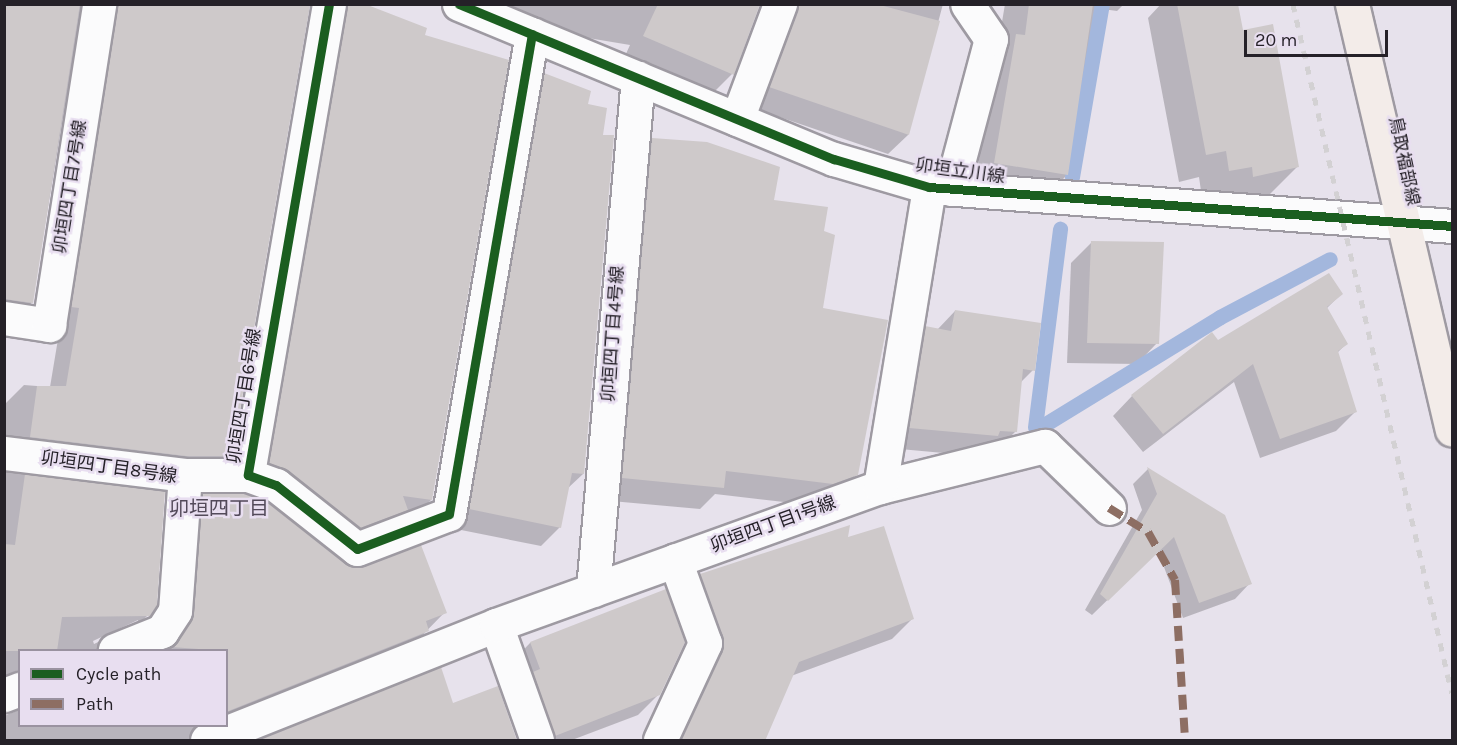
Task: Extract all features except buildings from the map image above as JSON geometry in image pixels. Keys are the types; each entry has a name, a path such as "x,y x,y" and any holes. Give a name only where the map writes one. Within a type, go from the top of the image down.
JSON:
{"main road":[{"name":"鳥取福部線","path":"1352,4 1400,224 1452,429"}],"street":[{"name":"卯垣四丁目7号線","path":"4,318 49,325 99,4"},
{"name":"卯垣四丁目6号線","path":"329,4 248,475 276,485 357,549 449,514 532,34"},
{"path":"737,119 780,4"},
{"path":"880,487 940,188 991,39 967,4"},
{"name":"卯垣立川線","path":"473,7 532,34 834,159 940,188 1400,224 1452,226"},
{"name":"卯垣四丁目4号線","path":"593,590 638,78"},
{"name":"卯垣四丁目1号線","path":"207,741 496,625 880,487 1045,446 1108,508"},
{"name":"卯垣四丁目8号線","path":"4,453 184,475 175,610 162,631 120,649"},
{"path":"184,475 248,475"},
{"path":"660,741 705,644 675,560"},
{"path":"496,625 537,741"}],"waterway":[{"path":"1072,177 1102,4"},
{"path":"1035,427 1060,229"},
{"path":"1039,428 1220,317 1330,259"}],"railway":[{"path":"1293,4 1452,693"}],"marked path":[{"path":"1109,508 1148,532 1175,580 1185,740"}],"cycle path":[{"path":"329,4 248,475 276,485 357,549 449,514 532,34"},
{"path":"459,4 834,159 929,187 1452,226"}],"district":[{"name":"卯垣四丁目","path":"219,508"}]}
